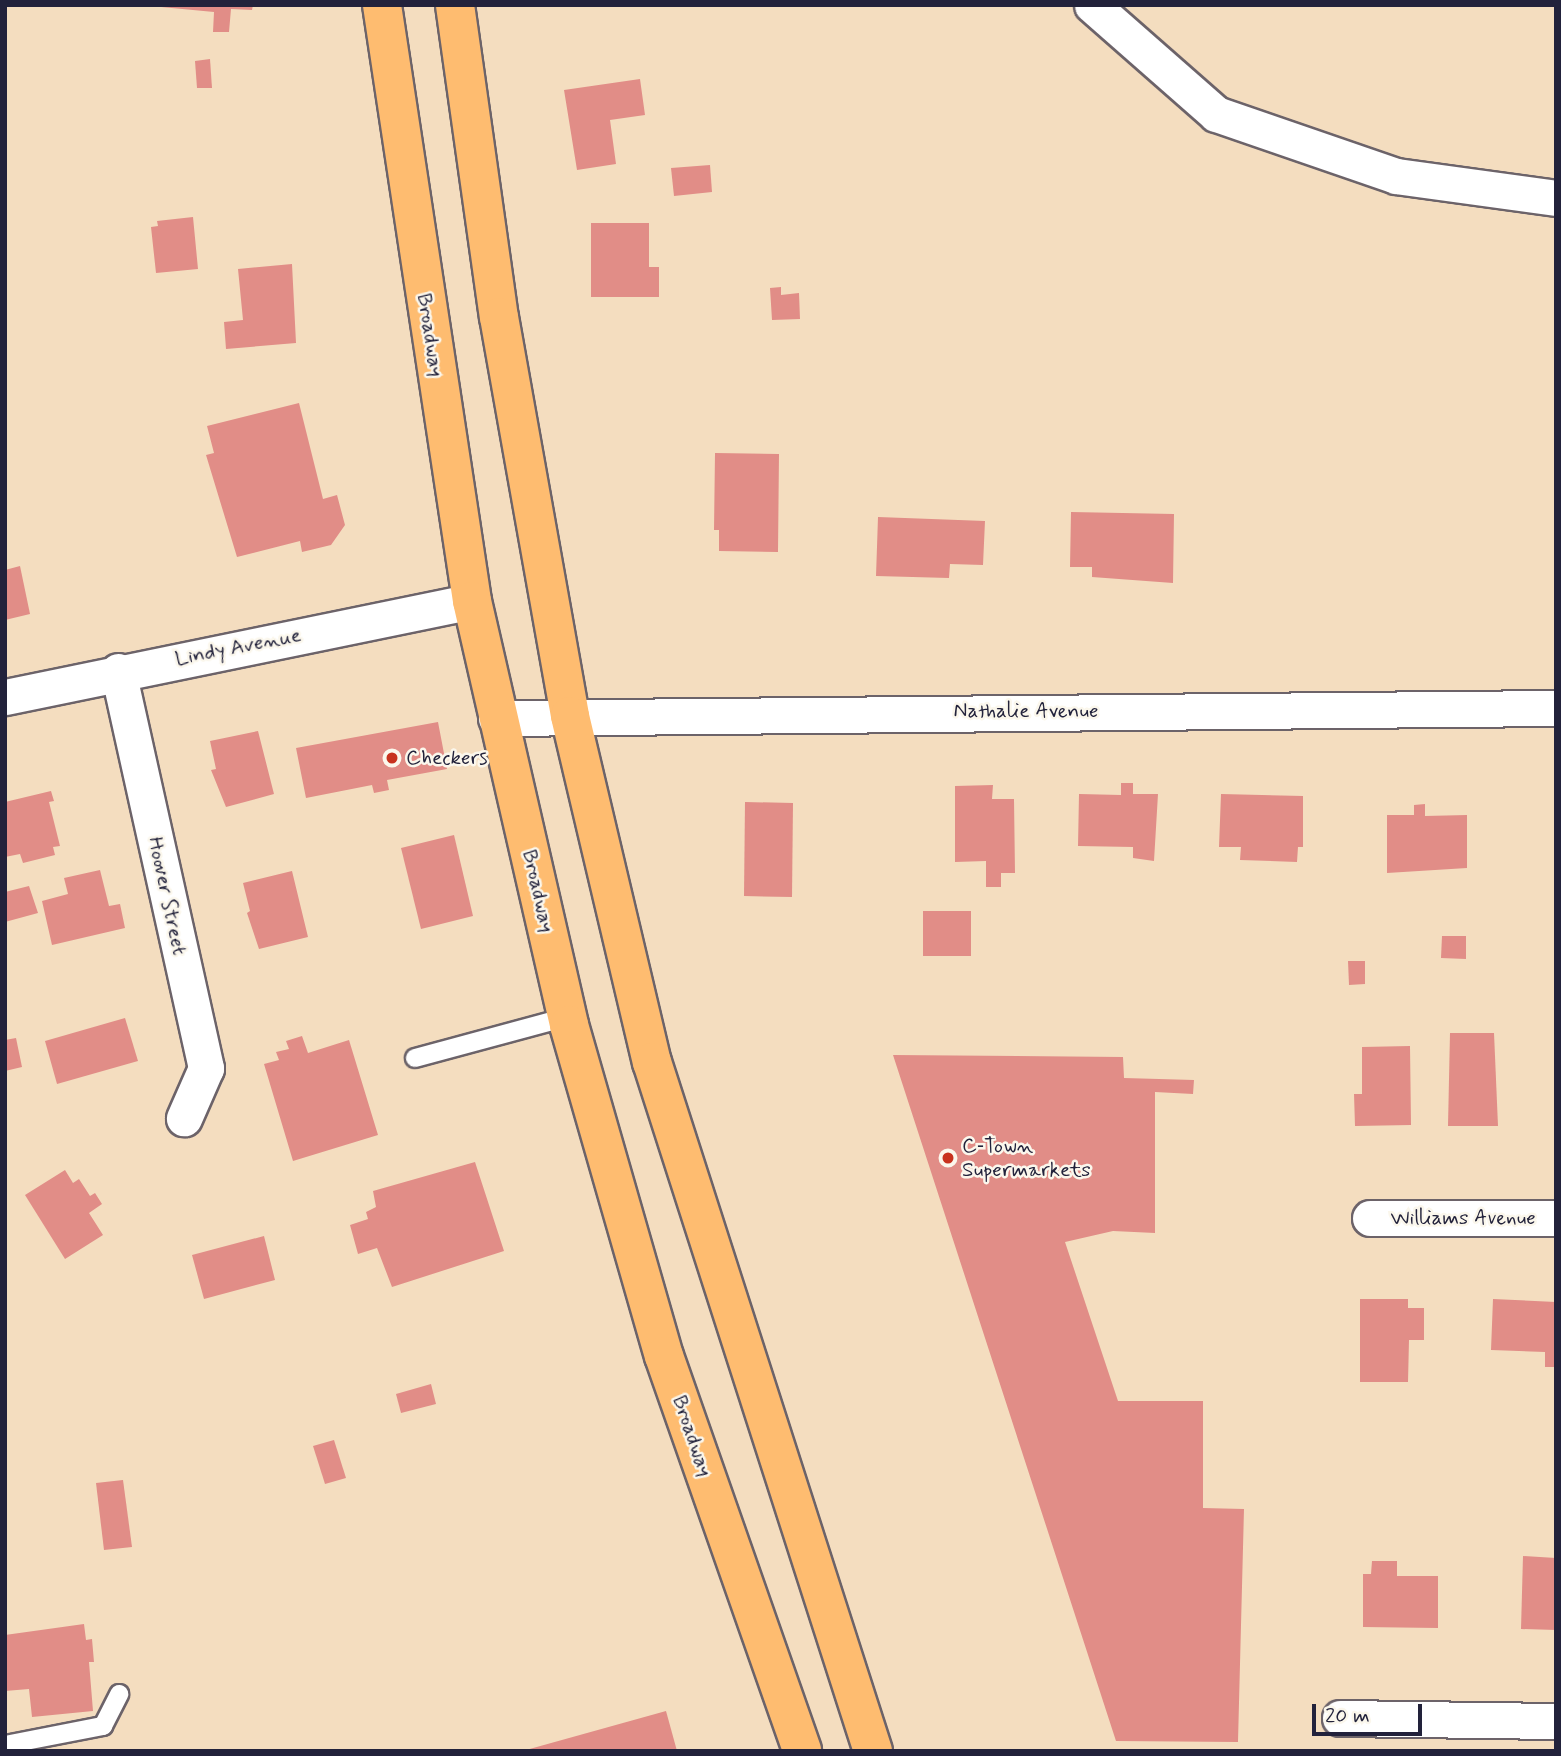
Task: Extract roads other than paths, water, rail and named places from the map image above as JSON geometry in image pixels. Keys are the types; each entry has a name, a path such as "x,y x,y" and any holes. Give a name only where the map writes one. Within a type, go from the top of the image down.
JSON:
{"main road":[{"name":"Broadway","path":"382,5 472,601 496,718 567,1017 664,1356 802,1751"},
{"path":"455,5 499,317 570,716 652,1062 873,1751"}],"street":[{"path":"1092,5 1216,114 1396,176 1556,198"},
{"name":"Lindy Avenue","path":"5,697 118,671 472,601"},
{"name":"Hoover Street","path":"118,671 205,1068 184,1118"},
{"name":"Nathalie Avenue","path":"496,718 1556,708"},
{"name":"Williams Avenue","path":"1370,1218 1556,1218"},
{"path":"1340,1718 1556,1721"}],"lane":[{"path":"415,1058 567,1017"},
{"path":"5,1745 103,1726 112,1715 119,1694"}],"place":[{"name":"Checkers","path":"392,758"},
{"name":"C‑Town Supermarkets","path":"948,1158"}]}
